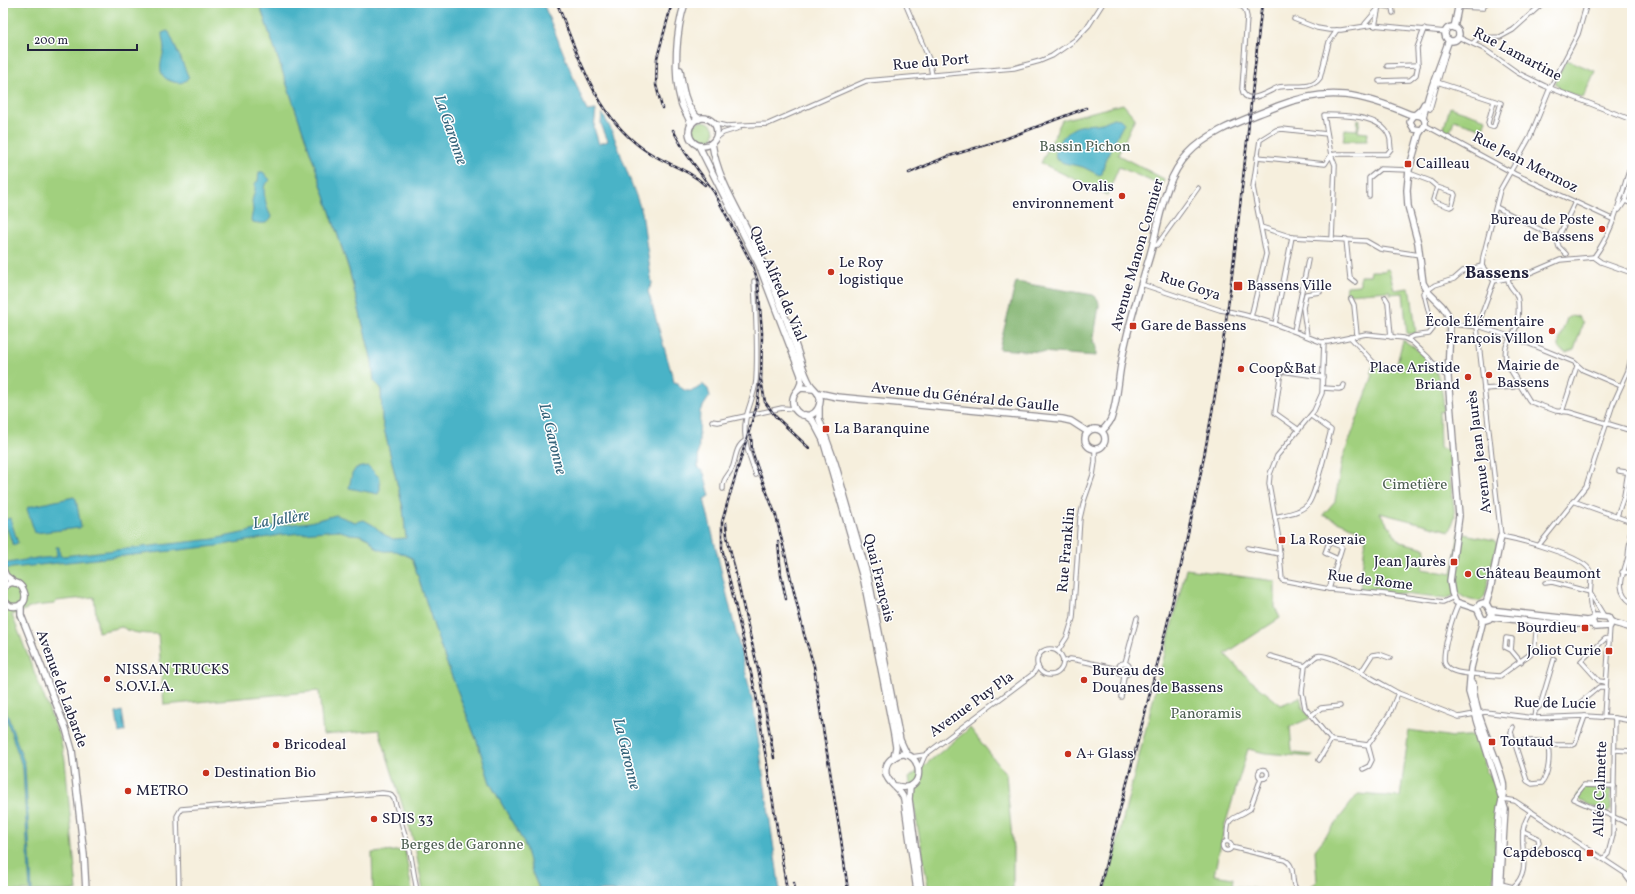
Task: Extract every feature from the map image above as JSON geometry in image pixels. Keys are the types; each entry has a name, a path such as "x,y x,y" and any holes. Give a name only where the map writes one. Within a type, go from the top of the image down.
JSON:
{"street":[{"path":"685,3 680,23 676,65 681,103 691,124 689,131 690,138 699,146 712,143 716,138 717,132 713,123 707,119 699,119 691,124"},
{"path":"904,3 929,59 932,75"},
{"name":"Rue du Port","path":"713,123 722,126 744,126 761,125 774,122 866,81 1014,68 1040,62 1064,49 1082,33 1103,3"},
{"path":"1237,3 1245,9 1247,17 1242,92 1246,96 1257,97 1281,87 1309,86 1317,82 1320,78 1330,39 1337,30"},
{"path":"1454,28 1459,5 1483,8 1486,3"},
{"path":"1473,43 1478,38 1500,37 1513,30 1543,3"},
{"path":"1494,282 1482,266 1500,190 1530,137 1550,88 1578,34 1587,3"},
{"path":"1365,26 1365,24 1382,4 1392,7 1393,13"},
{"path":"1376,26 1378,10"},
{"path":"1294,19 1317,28 1337,30 1376,26 1446,32 1449,29 1454,28"},
{"path":"1449,40 1453,41 1458,37 1458,32 1454,28"},
{"path":"1380,82 1410,80 1416,75 1418,65 1418,48 1424,29"},
{"path":"1446,32 1446,37 1449,40"},
{"name":"Rue Lamartine","path":"1458,37 1484,49 1518,73 1550,88 1632,120"},
{"path":"1449,40 1425,121 1414,148 1407,190 1408,206 1416,233 1423,283 1427,290 1447,313 1450,324 1448,376 1459,516 1450,581 1452,593 1458,603 1478,607 1486,604"},
{"path":"678,52 686,98 690,110 699,119"},
{"path":"1387,66 1418,65"},
{"path":"1414,148 1414,129 1410,125 1412,118 1422,110 1436,82"},
{"path":"1436,82 1501,103 1494,126 1490,127 1488,123 1494,101"},
{"name":"Avenue Manon Cormier","path":"1102,431 1112,417 1122,359 1141,284 1168,190 1178,168 1188,154 1213,134 1281,105 1307,97 1337,94 1353,95 1385,104 1412,118"},
{"path":"1428,108 1429,95"},
{"path":"1331,155 1387,154 1391,149 1390,137 1381,125 1365,119 1347,115 1324,115 1331,155 1335,164 1332,239"},
{"path":"1412,118 1419,115 1426,115"},
{"name":"Rue du Port","path":"716,138 723,133 744,126"},
{"path":"1414,129 1423,127"},
{"name":"Rue Jean Mermoz","path":"1423,127 1511,173 1614,220"},
{"path":"1251,317 1266,254 1253,186 1260,140 1276,130 1327,134"},
{"name":"Quai Alfred de Vial","path":"712,143 716,166 779,299 813,389"},
{"name":"Quai Alfred de Vial","path":"699,146 747,239 765,278 801,375 801,383 798,390"},
{"path":"1257,157 1324,164 1331,155"},
{"path":"1494,282 1524,275 1560,260 1594,256 1602,247 1617,213 1632,162"},
{"path":"1369,196 1369,178 1380,169 1409,172 1430,181 1437,188 1454,193 1455,195 1452,206 1450,207 1433,200 1437,188"},
{"path":"1617,213 1625,201 1632,178"},
{"path":"1152,246 1156,247 1198,188"},
{"path":"1625,201 1632,204"},
{"path":"1566,254 1559,247 1557,240 1575,202"},
{"path":"1496,207 1557,240"},
{"path":"1261,227 1292,236 1346,239 1366,242 1380,249 1420,255"},
{"path":"1157,228 1161,233 1166,233"},
{"path":"1275,324 1292,236"},
{"path":"1346,239 1350,278 1355,282"},
{"path":"1594,256 1601,262 1632,273"},
{"path":"1294,331 1308,260"},
{"path":"1248,548 1280,554 1269,484 1270,474 1277,456 1311,416 1322,393 1324,342 1366,334 1408,339 1414,336 1429,334 1433,329 1424,293 1435,285 1454,279 1463,271 1482,266"},
{"path":"1508,278 1509,286 1517,295 1518,302 1517,328 1510,337 1506,346 1506,359 1529,400 1551,410 1632,431"},
{"path":"754,281 758,333 756,378 744,430 745,441 756,475"},
{"path":"1477,327 1494,282"},
{"name":"Rue Goya","path":"1141,284 1220,310 1275,324 1324,342"},
{"path":"1307,336 1304,308 1306,294 1320,292"},
{"path":"1385,297 1388,302 1391,337"},
{"path":"1351,299 1354,305 1357,335"},
{"path":"1450,324 1481,327 1510,337 1574,362 1583,370 1621,386"},
{"name":"Avenue Jean Jaurès","path":"1477,327 1501,536"},
{"path":"1350,337 1376,365"},
{"path":"1408,339 1435,364 1438,369 1448,376"},
{"path":"1539,545 1586,486 1621,386 1630,372 1632,354"},
{"path":"1435,364 1448,367"},
{"path":"1562,412 1577,366"},
{"path":"1300,430 1275,413 1281,371 1323,376"},
{"path":"1484,389 1514,387 1519,384"},
{"path":"1323,388 1339,389 1343,388 1344,385"},
{"path":"712,421 718,422 782,408 795,409 805,415 813,413 819,406 818,393 813,389 805,387 798,390 793,397 793,406 795,409"},
{"name":"Avenue du Général de Gaulle","path":"818,393 837,397 1062,419 1071,422 1088,432"},
{"name":"Avenue du Général de Gaulle","path":"819,406 837,397"},
{"name":"Quai Français","path":"819,406 819,418 835,463 869,581 900,740 909,756"},
{"name":"Quai Français","path":"805,415 813,421 823,440 864,581 894,735 896,747 894,757"},
{"path":"1274,517 1299,511 1309,503 1315,488 1331,430 1311,416"},
{"path":"1096,428 1102,431 1105,436 1105,442 1101,447 1095,449 1089,446 1086,441 1088,432 1096,428"},
{"path":"723,489 723,481 732,468 739,446 745,441"},
{"name":"Rue Franklin","path":"1058,651 1067,637 1073,618 1080,518 1093,475 1095,449"},
{"path":"1617,516 1630,472 1619,471"},
{"path":"1573,501 1632,522"},
{"path":"1632,525 1630,535 1632,538 1622,572 1623,595 1632,603"},
{"path":"1593,620 1587,621 1490,610 1486,604 1501,536 1539,545 1586,565 1590,573 1590,603 1593,620 1596,627 1610,624 1632,628"},
{"path":"1329,589 1342,547 1328,542 1325,553 1338,559"},
{"name":"Rue de Rome","path":"1280,554 1282,580 1329,589 1385,594 1443,602 1454,597"},
{"path":"3,569 6,576 15,583"},
{"path":"1622,572 1632,573"},
{"path":"4,588 6,576"},
{"path":"1545,583 1552,582 1590,592 1604,616 1608,617 1610,624 1604,717"},
{"path":"4,588 8,584 15,583"},
{"name":"Avenue de Labarde","path":"15,583 21,586 25,591 25,598 21,604 21,615 66,729 72,750 84,854 86,891"},
{"path":"1454,597 1465,603 1478,607 1487,618 1570,625 1604,616"},
{"name":"Avenue de Labarde","path":"3,600 21,615"},
{"path":"1458,603 1443,658 1445,665 1452,671 1500,676 1533,652 1537,622"},
{"path":"13,607 21,604"},
{"path":"1490,610 1471,674 1469,692 1505,809 1500,891"},
{"path":"1118,669 1120,665 1125,663 1137,618"},
{"path":"1511,650 1512,639 1506,638 1505,648 1511,650 1520,662"},
{"path":"1598,687 1598,682 1581,661 1605,639 1609,638"},
{"path":"1050,649 1058,651 1063,658 1063,662 1061,670 1058,673 1050,675 1044,674 1038,666 1038,658 1042,652 1050,649"},
{"path":"1361,672 1372,655 1379,654 1390,658"},
{"path":"1363,769 1369,766 1372,760 1368,745 1390,713 1398,693 1361,672 1326,655 1318,656 1305,666 1302,692 1305,708 1331,740 1368,745"},
{"path":"1270,656 1305,666"},
{"path":"1063,662 1070,659 1118,669 1119,673 1124,676"},
{"path":"1534,718 1535,711 1540,706 1553,661 1558,664"},
{"path":"1124,676 1128,675 1130,672 1129,666 1125,663"},
{"name":"Avenue Puy Pla","path":"919,770 925,755 1034,674 1038,666"},
{"name":"Avenue Puy Pla","path":"1034,674 1044,674"},
{"path":"1121,697 1124,676"},
{"path":"1598,682 1606,682"},
{"path":"1574,707 1598,687 1606,687"},
{"name":"Rue de Lucie","path":"1398,693 1460,717 1485,712 1534,718 1585,716 1632,721"},
{"path":"1312,715 1321,708 1340,706"},
{"path":"1627,720 1629,716 1632,715"},
{"path":"1514,740 1540,741 1548,745 1573,745 1575,744 1585,716"},
{"name":"Allée Calmette","path":"1603,858 1608,854 1613,836 1615,718"},
{"path":"1512,727 1511,732 1527,782 1539,785 1544,780 1548,765 1548,745"},
{"path":"1319,760 1331,740"},
{"path":"1615,750 1632,751"},
{"path":"896,786 900,788 910,786 917,779 919,770 915,761 909,756 898,755 894,757 888,763 886,772 889,781 896,786 904,799 917,891"},
{"name":"Avenue Puy Pla","path":"909,756 925,755"},
{"path":"1261,778 1250,809 1235,816 1228,824 1227,841 1223,843 1223,849 1229,850 1232,847 1285,860 1290,863 1294,887 1298,891"},
{"path":"1614,786 1584,785 1573,799 1632,825"},
{"path":"910,786 909,799 921,891"},
{"path":"179,891 177,819 178,813 181,809 382,793 390,794 394,799 410,851 417,891"},
{"path":"1503,799 1515,801 1632,878"},
{"path":"1496,891 1500,809 1503,799"},
{"path":"1501,884 1513,887 1523,871 1523,831 1531,811"},
{"path":"1523,831 1538,838 1539,841 1534,850 1524,853"},
{"path":"1227,841 1230,842 1232,847"},
{"path":"1623,872 1632,884 1632,888"}],"green space":[{"name":"Berges de Garonne","path":"3,3 259,3 349,270 372,361 374,381 381,388 382,420 403,508 406,538 441,648 478,744 490,783 524,843 532,872 540,891 423,891 415,846 379,730 323,735 319,691 164,705 158,634 144,634 122,627 98,632 94,597 57,601 54,604 35,606 12,615 60,738 65,760 77,891 3,891"},
{"path":"1567,60 1595,71 1583,98 1557,89 1559,86 1554,83"},
{"name":"Bassin Pichon","path":"1123,104 1135,118 1118,155 1164,179 1162,186 1119,167 1107,195 1041,163 1062,120"},
{"path":"1450,107 1486,119 1483,129 1454,120 1449,135 1443,131"},
{"path":"1358,119 1360,120 1358,132 1368,133 1367,141 1343,141 1345,129 1357,130"},
{"path":"703,121 711,124 714,132 711,140 703,143 695,140 692,132 695,124"},
{"path":"1387,269 1389,270 1394,290 1408,288 1411,292 1416,333 1407,334 1403,293 1390,294 1390,291 1346,294 1347,286 1360,285 1360,276 1370,276 1371,271 1384,271"},
{"path":"1016,282 1093,295 1096,297 1099,306 1093,343 1096,343 1096,356 999,349"},
{"path":"1573,315 1579,317 1583,323 1574,350 1566,353 1559,349 1559,341 1567,318"},
{"name":"Cimetière","path":"1403,340 1430,362 1435,369 1441,387 1444,411 1439,412 1440,448 1451,451 1450,477 1455,516 1450,531 1380,513 1400,542 1426,548 1422,569 1452,574 1459,533 1494,540 1497,544 1485,596 1480,601 1468,599 1458,593 1446,599 1360,589 1366,533 1323,515 1335,501 1342,461 1373,375 1371,374 1372,367 1378,364 1396,367"},
{"name":"Panoramis","path":"1186,569 1275,581 1275,607 1280,618 1225,654 1249,679 1281,705 1300,697 1303,708 1310,718 1290,727 1292,751 1294,753 1313,755 1312,757 1265,753 1248,749 1225,825 1214,875 1233,878 1232,886 1276,891 1105,891"},
{"path":"970,728 1006,774 1013,849 1013,891 929,891 909,778"},
{"path":"1409,730 1453,737 1479,735 1486,771 1497,782 1496,852 1492,891 1303,891 1317,882 1315,850 1358,794 1400,797"},
{"path":"1584,787 1611,789 1611,810 1607,813 1579,800 1577,796"},
{"path":"405,850 412,891 373,891 372,853"}],"water":[{"name":"La Garonne","path":"259,3 543,3 587,111 596,110 594,128 599,144 608,141 601,124 602,113 612,131 642,212 652,284 648,291 674,382 678,383 680,387 686,391 693,391 702,384 708,389 710,396 700,411 698,467 704,473 710,496 704,499 753,703 780,891 540,891 532,872 524,843 490,783 478,744 441,648 412,558 396,551 384,551 376,548 369,539 361,535 350,534 337,530 280,535 217,546 3,569 3,564 30,559 57,557 56,547 59,547 60,556 63,556 214,539 275,526 310,522 336,515 355,522 364,520 393,539 406,538 403,508 382,420 381,388 374,381 372,361 349,269"},
{"path":"167,31 169,32 189,78 186,81 176,83 168,80 162,73 161,64 164,49 162,33"},
{"name":"Bassin Pichon","path":"1113,118 1120,119 1124,123 1105,160 1102,174 1099,175 1083,167 1064,163 1056,159 1055,154 1059,143 1066,134 1075,127 1102,123"},
{"path":"259,172 263,172 270,180 265,185 264,191 267,206 272,217 266,223 252,222 251,220 255,183 258,181"},
{"path":"368,466 380,478 380,490 378,494 349,488 352,474 356,468"},
{"path":"74,497 76,499 81,527 35,533 27,509 28,507"},
{"path":"10,518 18,543 13,545 4,520"},
{"path":"3,702 25,765 32,891 30,891 23,769 3,708"},
{"path":"122,711 125,731 119,733 116,713"}],"railway":[{"path":"557,3 590,82 600,101 612,118 626,134 642,148 690,174 705,185"},
{"path":"662,108 656,85 657,58 672,3"},
{"path":"1099,891 1174,597 1200,478 1227,315 1240,211 1262,3"},
{"path":"909,173 946,157 1005,139 1086,108"},
{"path":"673,130 685,152 714,192 753,266 758,282 762,333 761,380 765,402 776,417 809,448"},
{"path":"730,494 757,405 761,374"},
{"path":"751,436 752,451 759,473"},
{"path":"757,467 776,516 804,634 814,666 848,891"},
{"path":"731,490 722,522 722,548 756,695 787,891"},
{"path":"726,523 727,536 760,678 774,758"},
{"path":"778,542 781,575 786,599"},
{"path":"794,883 795,891"}],"place":[{"name":"Cailleau","path":"1408,164"},
{"name":"Ovalis environnement","path":"1122,196"},
{"name":"Bureau de Poste de Bassens","path":"1602,229"},
{"name":"Le Roy logistique","path":"831,272"},
{"name":"Bassens Ville","path":"1238,286"},
{"name":"Gare de Bassens","path":"1133,326"},
{"name":"École Élémentaire François Villon","path":"1552,331"},
{"name":"Coop&Bat","path":"1241,369"},
{"name":"Mairie de Bassens","path":"1489,375"},
{"name":"Place Aristide Briand","path":"1468,377"},
{"name":"La Baranquine","path":"826,429"},
{"name":"La Roseraie","path":"1282,540"},
{"name":"Jean Jaurès","path":"1454,562"},
{"name":"Château Beaumont","path":"1468,574"},
{"name":"Bourdieu","path":"1585,628"},
{"name":"Joliot Curie","path":"1609,651"},
{"name":"NISSAN TRUCKS S.O.V.I.A.","path":"107,679"},
{"name":"Bureau des Douanes de Bassens","path":"1084,680"},
{"name":"Toutaud","path":"1492,742"},
{"name":"Bricodeal","path":"276,745"},
{"name":"A+ Glass","path":"1068,754"},
{"name":"Destination Bio","path":"206,773"},
{"name":"METRO","path":"128,791"},
{"name":"SDIS 33","path":"374,819"},
{"name":"Capdeboscq","path":"1590,853"}],"district":[{"name":"Bassens","path":"1497,273"}],"water label":[{"name":"La Jallère","path":"281,520"}]}
